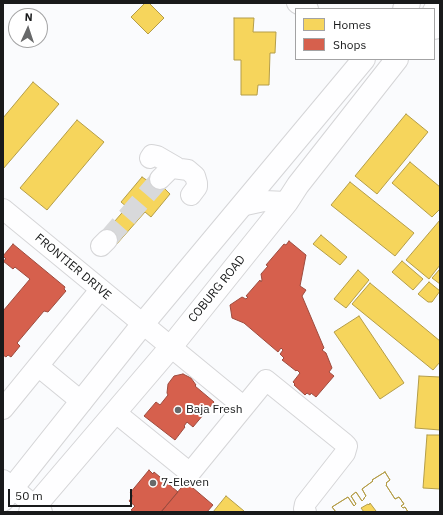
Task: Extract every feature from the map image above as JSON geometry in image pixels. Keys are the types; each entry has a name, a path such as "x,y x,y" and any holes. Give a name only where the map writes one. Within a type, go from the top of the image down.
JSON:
{"main road":[{"path":"6,490 82,402 142,325 363,60"},
{"name":"COBURG ROAD","path":"36,510 170,348 287,202 298,185 395,60"}],"street":[{"path":"297,3 306,8"},
{"path":"150,158 152,155 157,156 168,173 188,170 195,176 198,185 191,195"},
{"path":"241,206 264,201 287,202"},
{"name":"FRONTIER DRIVE","path":"6,218 100,290 244,407"},
{"path":"3,408 100,290"},
{"path":"38,366 82,402"},
{"path":"116,412 190,473 266,380 346,444 347,449 345,453 305,504 304,509 306,512"},
{"path":"6,490 36,510"}],"building: Homes":[{"path":"145,3 149,3 164,18 148,34 131,17"},
{"path":"234,18 254,18 253,32 276,32 275,53 270,53 269,85 258,85 257,95 241,95 241,60 234,60"},
{"path":"33,82 59,104 3,169 3,118"},
{"path":"406,114 428,132 377,194 355,176"},
{"path":"77,120 104,142 47,210 20,188"},
{"path":"410,162 440,187 440,209 432,217 392,183"},
{"path":"142,177 148,181 151,177 165,187 164,188 170,194 151,217 145,212 115,246 102,236 127,207 121,202"},
{"path":"350,182 414,233 395,256 331,205"},
{"path":"440,220 440,265 429,279 406,260"},
{"path":"321,235 347,257 340,265 313,244"},
{"path":"402,261 423,279 413,290 392,272"},
{"path":"440,269 440,284 432,278"},
{"path":"358,270 369,280 346,308 334,299"},
{"path":"429,282 440,291 432,302 428,302 418,294"},
{"path":"370,283 440,341 440,362 433,370 352,304"},
{"path":"359,316 404,383 380,399 334,332"},
{"path":"419,376 440,377 440,430 415,428"},
{"path":"427,435 440,435 440,489 423,488"},
{"path":"385,472 390,480 386,483 386,485 395,499 399,497 404,504 401,506 403,508 405,507 408,512 374,512 376,511 370,503 369,505 368,504 361,508 364,512 336,512 332,507 348,497 354,506 356,504 351,496 356,492 362,501 366,496 362,489 373,481 372,480"},
{"path":"385,472 390,480 386,483 386,485 395,499 399,497 404,504 401,506 403,508 405,507 408,512 336,512 332,507 348,497 354,506 356,504 351,496 356,492 362,501 366,496 362,489 373,481 372,480"},
{"path":"226,496 244,511 213,512"}],"building: Shops":[{"path":"289,241 306,255 300,286 306,290 302,296 324,348 322,350 326,353 332,368 329,372 334,376 316,397 311,393 310,395 307,393 305,395 294,385 295,384 293,382 300,373 282,360 284,358 280,354 283,350 281,348 278,352 244,323 232,318 230,305 242,297 246,299 248,297 246,296 260,280 261,282 261,274 268,266 266,265 284,244 286,245"},
{"path":"13,244 65,287 64,289 66,291 48,312 44,311 17,343 20,346 11,357 8,355 6,357 3,355 3,311 30,279 15,267 13,269 3,261 6,259 3,256"},
{"name":"Baja Fresh","path":"183,374 191,378 196,385 195,386 214,402 193,427 187,422 175,440 144,416 156,402 160,405 168,395 168,384 174,376"},
{"name":"7-Eleven","path":"149,470 153,474 154,472 178,492 161,512 134,512 131,510 135,506 129,501 133,496 130,493"},
{"path":"186,482 213,505 207,512 161,512"}],"tunnel":[{"path":"107,240 160,179"}],"place":[{"name":"Baja Fresh","path":"178,410"},
{"name":"7-Eleven","path":"153,483"}]}
